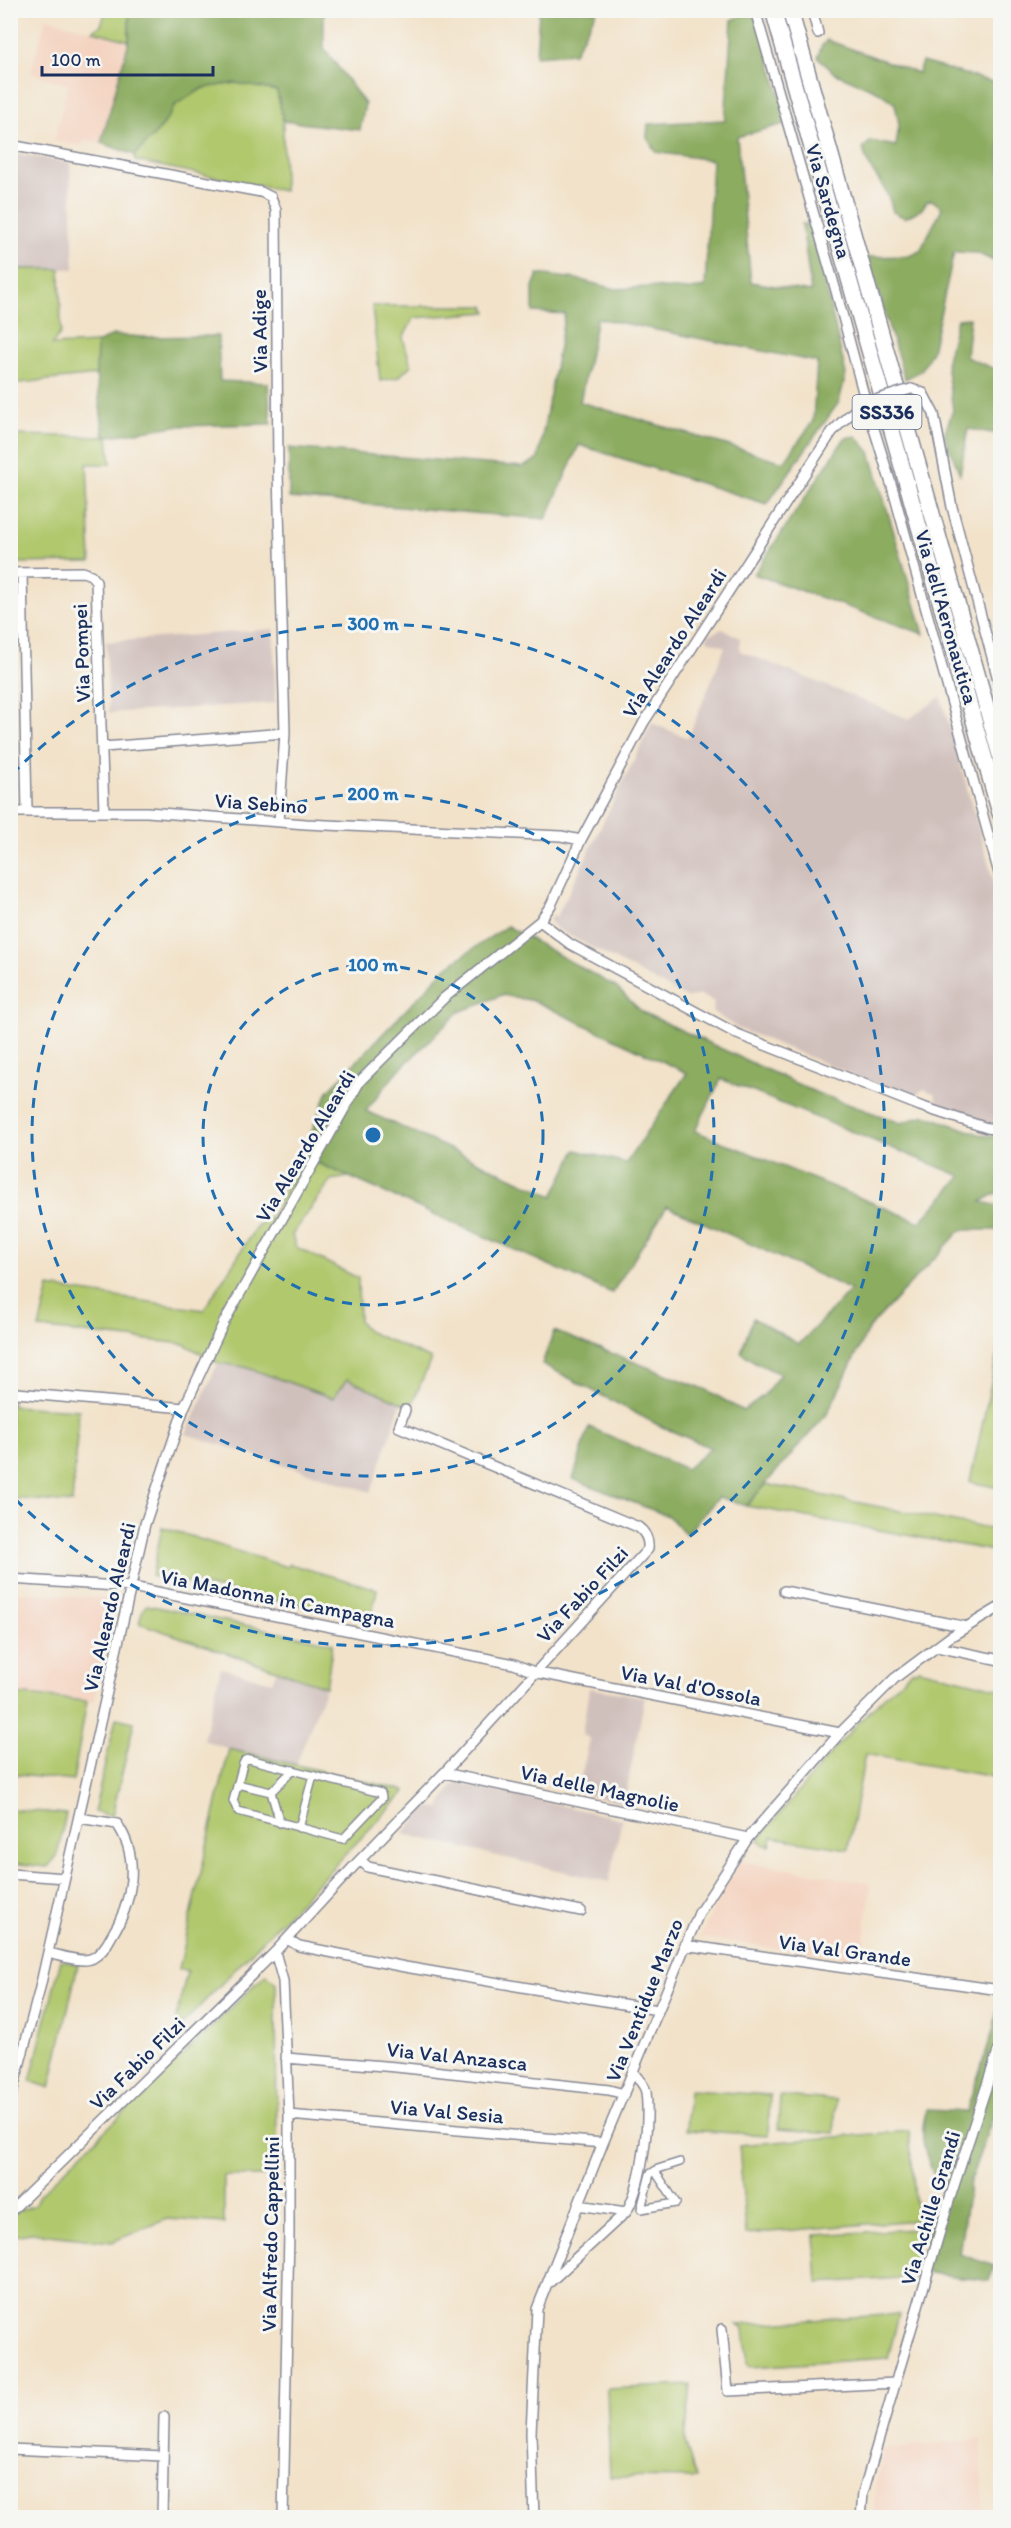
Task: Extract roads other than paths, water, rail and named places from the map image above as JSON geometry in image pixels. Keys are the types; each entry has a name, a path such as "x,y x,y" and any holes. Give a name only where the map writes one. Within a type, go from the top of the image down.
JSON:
{"highway":[{"name":"SS336","path":"773,10 1000,813"},
{"name":"SS336","path":"790,10 1000,755"}],"street":[{"name":"Via Sardegna","path":"755,10 870,401"},
{"path":"812,10 819,33"},
{"name":"Via Adige","path":"10,145 261,192 271,197 276,210 278,435 285,733 279,822"},
{"path":"870,401 911,389 924,393 934,414 951,507 1000,687"},
{"name":"Via Aleardo Aleardi","path":"10,2100 48,1953 146,1524 184,1408 224,1322 360,1081 444,998 540,921 551,905 581,840 644,722 832,432 870,401"},
{"name":"Via dell'Aeronautica","path":"870,401 1000,877"},
{"name":"Via Pompei","path":"10,573 83,572 91,575 96,581 104,812"},
{"path":"22,573 27,812"},
{"path":"103,747 285,733"},
{"name":"Via Sebino","path":"10,812 104,812 561,836 581,840"},
{"path":"540,921 570,944 737,1034 920,1106 987,1128 1000,1130"},
{"path":"17,1393 184,1408"},
{"name":"Via Fabio Filzi","path":"10,2212 275,1952 444,1773 648,1549 649,1543 643,1530 399,1426 405,1410"},
{"name":"Via Madonna in Campagna","path":"10,1580 132,1587 513,1664 534,1672"},
{"path":"784,1590 967,1627"},
{"name":"Via Ventidue Marzo","path":"534,2517 531,2433 537,2309 699,1913 748,1838 840,1733 895,1678 967,1627 1000,1607"},
{"path":"938,1647 1000,1660"},
{"name":"Via Val d'Ossola","path":"534,1672 840,1733"},
{"path":"245,1760 313,1776 381,1793 382,1798 343,1839 238,1811 233,1801 245,1760"},
{"path":"271,1792 292,1770"},
{"name":"Via delle Magnolie","path":"444,1773 748,1838"},
{"path":"299,1828 313,1776"},
{"path":"237,1784 271,1792"},
{"path":"271,1792 280,1822"},
{"path":"48,1953 87,1960 94,1958 104,1950 114,1934 129,1897 132,1864 124,1834 117,1824 79,1818"},
{"path":"360,1860 368,1867 581,1911"},
{"path":"10,1874 65,1878"},
{"path":"287,1939 299,1946 405,1967 658,2010"},
{"name":"Via Val Grande","path":"684,1945 1000,1990"},
{"name":"Via Alfredo Cappellini","path":"275,1952 283,1981 289,2115 283,2517"},
{"name":"Via Achille Grandi","path":"861,2517 863,2493 948,2204 1000,2045"},
{"name":"Via Val Anzasca","path":"286,2058 408,2068 609,2090 624,2094"},
{"path":"548,2283 626,2212 637,2188 646,2130 646,2089 633,2072"},
{"name":"Via Val Sesia","path":"289,2115 603,2143"},
{"path":"655,2171 676,2203 641,2209 650,2174 655,2171 680,2162"},
{"path":"578,2205 626,2212"},
{"path":"722,2329 728,2391 896,2383"},
{"path":"162,2517 164,2417"},
{"path":"10,2450 163,2456"}]}
